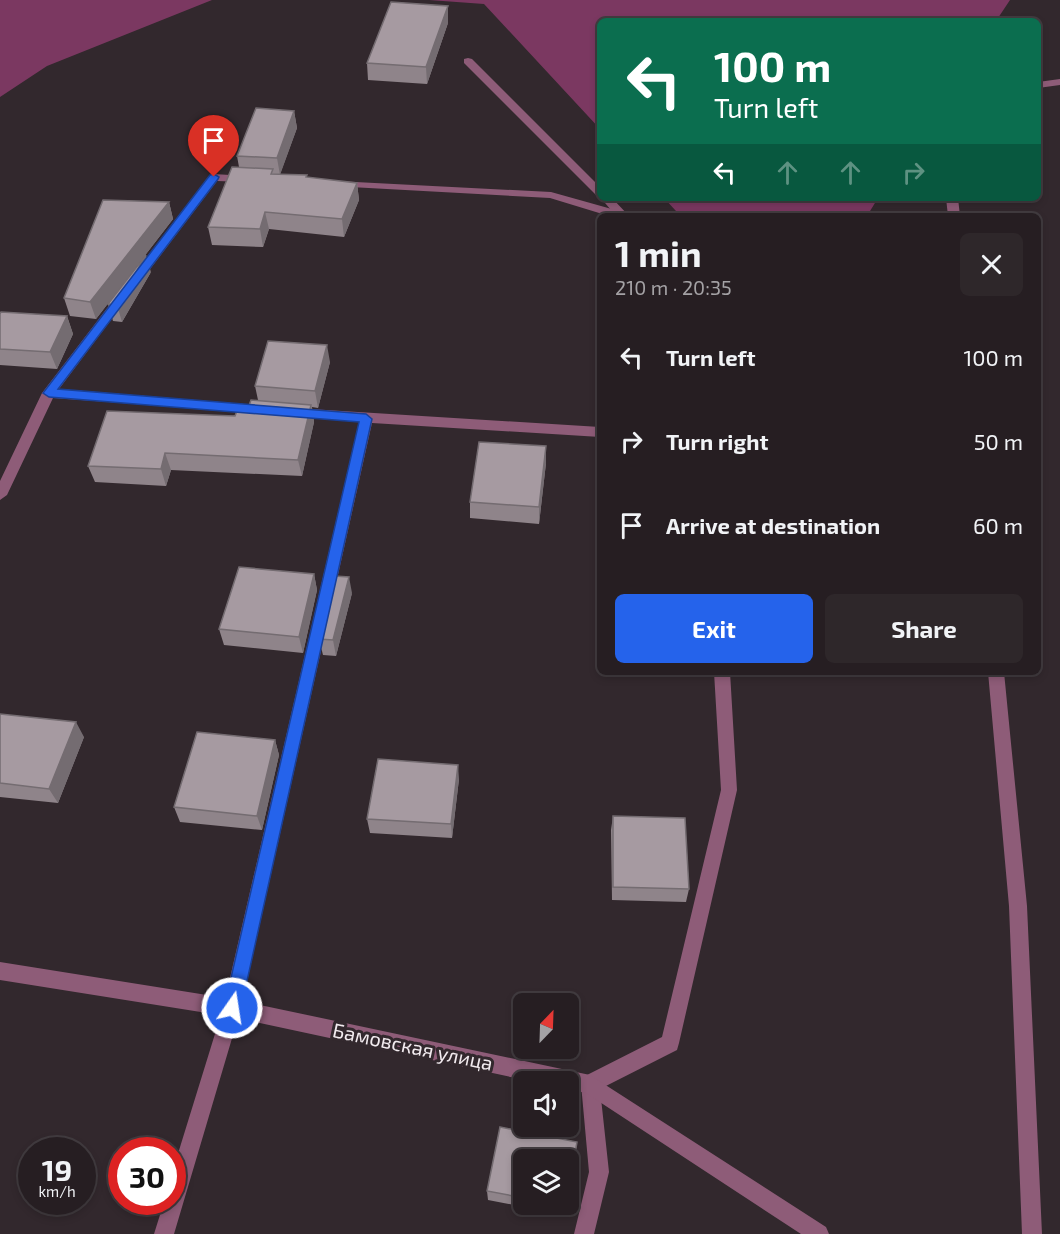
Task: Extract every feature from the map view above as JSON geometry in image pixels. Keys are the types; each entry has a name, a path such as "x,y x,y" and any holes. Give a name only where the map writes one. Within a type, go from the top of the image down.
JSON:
{"street":[{"path":"468,61 597,190"},
{"path":"1041,85 1060,82"},
{"path":"0,495 49,393 214,177 260,180"},
{"path":"318,183 551,195 612,213"},
{"path":"608,201 619,213"},
{"path":"49,393 366,419 597,432"},
{"path":"164,1234 232,1008 366,419"},
{"path":"584,1234 599,1172 590,1084 670,1043 729,790 722,675"},
{"path":"996,675 1018,906 1032,1234"},
{"name":"Бамовская улица","path":"0,971 232,1008 590,1084 819,1234"}],"shaded area":[{"path":"0,0 212,0 47,66 0,97"},
{"path":"429,0 1010,0 998,18 597,18 597,126 484,4"},
{"path":"667,201 876,201 869,213 676,211"}],"building":[{"path":"391,2 448,6 426,67 367,63"},
{"path":"256,108 294,111 277,158 237,156"},
{"path":"232,167 273,169 271,174 307,175 306,177 357,183 342,219 265,212 260,229 208,227"},
{"path":"103,200 169,202 90,302 64,298"},
{"path":"146,255 117,305 108,304"},
{"path":"1,312 67,316 50,352 0,349"},
{"path":"268,341 327,345 315,391 255,386"},
{"path":"251,400 311,405 298,460 165,453 161,469 88,466 107,411 235,416 237,411 247,411"},
{"path":"479,442 546,446 539,507 470,502"},
{"path":"239,567 314,574 299,637 219,629"},
{"path":"334,576 349,577 333,640 319,639"},
{"path":"0,714 76,722 49,789 0,783"},
{"path":"197,732 275,740 257,816 174,807"},
{"path":"378,759 458,765 451,824 367,819"},
{"path":"613,816 685,818 689,889 613,887"},
{"path":"500,1127 513,1130 513,1137 551,1137 577,1142 576,1149 513,1149 513,1196 487,1191"}],"route":[{"path":"214,177 49,393 366,419 232,1008"}]}
